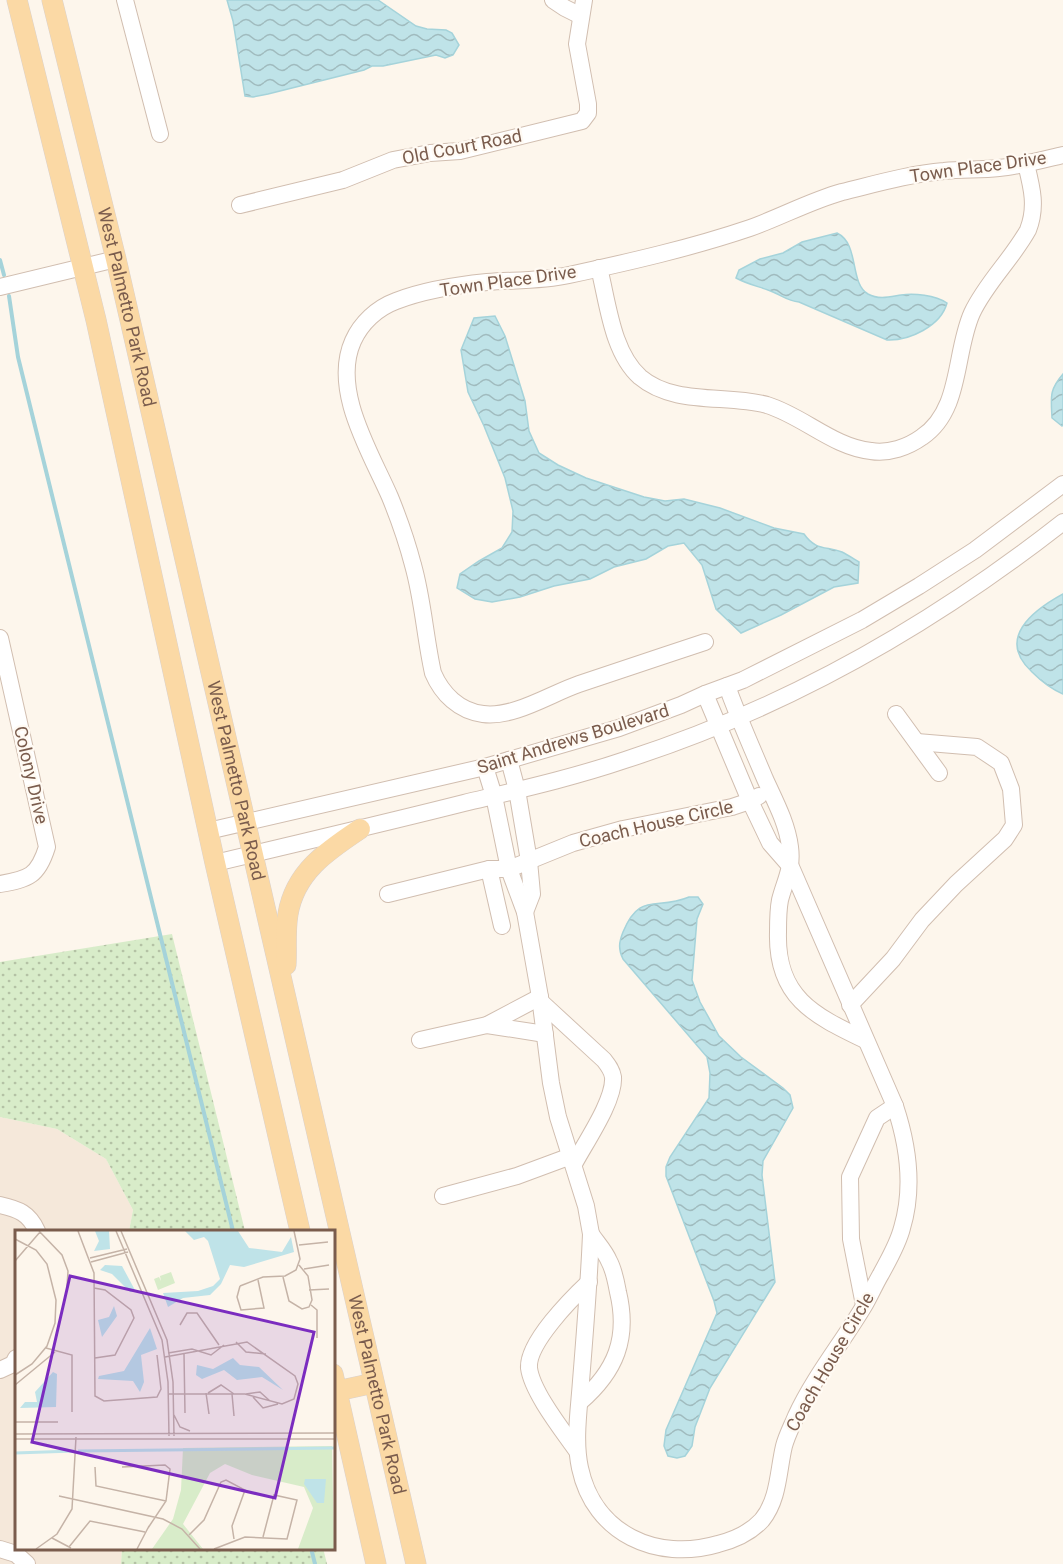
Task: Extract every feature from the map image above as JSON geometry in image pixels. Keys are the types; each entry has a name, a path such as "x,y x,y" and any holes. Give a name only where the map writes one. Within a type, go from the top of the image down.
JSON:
{"main road":[{"name":"West Palmetto Park Road","path":"17,0 83,267 215,863 300,1230"},
{"name":"West Palmetto Park Road","path":"52,0 116,259 416,1564"},
{"path":"286,998 288,915 296,888 316,861 360,829"},
{"path":"374,1383 335,1382 376,1564"}],"street":[{"path":"125,0 160,134"},
{"name":"Old Court Road","path":"240,205 343,180 393,160 430,153 460,151 582,121 588,113 588,104 577,54 577,34 582,8 565,8 553,0"},
{"name":"Town Place Drive","path":"705,642 576,685 502,714 482,714 458,705 442,691 433,673 418,586 403,531 356,421 347,376 353,341 365,323 387,305 405,298 455,286 546,279 715,240 753,227 814,201 901,178 944,171 999,168 1063,155"},
{"path":"599,268 622,353 633,369 647,382 673,393 743,400 766,405 799,418 857,449 881,452 900,448 922,437 942,416 950,399 964,334 973,313 984,293 1028,230 1032,220 1034,199 1026,164"},
{"path":"0,287 116,259"},
{"name":"Saint Andrews Boulevard","path":"208,831 509,760 619,728 681,705 803,651 862,620 975,550 1063,484"},
{"name":"Saint Andrews Boulevard","path":"215,863 563,779 627,760 738,717 811,683 927,618 983,582 1063,522"},
{"name":"Colony Drive","path":"0,638 47,847 42,864 27,878 0,884"},
{"name":"Coach House Circle","path":"485,766 494,796 508,869 525,912 541,999 553,1094 586,1206 591,1234 577,1451 580,1470 591,1498 608,1521 632,1539 649,1546 687,1551 705,1548 744,1534 753,1528 767,1512 776,1490 785,1444 798,1412 864,1305 893,1251 904,1220 907,1197 907,1151 895,1106 865,1041 792,867 785,824 738,717 727,686"},
{"name":"Coach House Circle","path":"705,694 770,843 792,867"},
{"path":"896,714 939,773"},
{"path":"850,1005 893,959 922,920 1005,838 1014,825 1011,789 1001,763 977,747 917,742"},
{"name":"Coach House Circle","path":"509,760 517,790 529,861 532,894 525,912"},
{"name":"Coach House Circle","path":"508,869 573,843 623,829 732,807 750,801 770,789"},
{"path":"792,867 780,900 777,944 781,968 792,992 807,1007 824,1020 865,1041"},
{"path":"388,894 489,869 508,869"},
{"path":"489,869 502,926"},
{"path":"420,1040 487,1025 541,999 604,1060 612,1071 613,1077 608,1102 573,1160 443,1196"},
{"path":"487,1025 545,1034"},
{"path":"864,1305 851,1239 850,1177 877,1118 895,1106"},
{"path":"0,1205 19,1209 27,1215 36,1230"},
{"path":"580,1402 594,1388 613,1361 622,1340 622,1305 610,1262 591,1234"},
{"path":"577,1451 541,1396 529,1364 543,1333 561,1310 589,1282"},
{"path":"0,1370 15,1361"},
{"path":"0,1549 16,1554 27,1564"}],"shaded area":[{"path":"0,1117 57,1129 106,1159 133,1210 129,1230 15,1230 15,1549 122,1549 121,1564 0,1564"}],"green space":[{"path":"172,934 245,1230 129,1230 133,1210 106,1159 57,1129 0,1117 0,962"},
{"path":"122,1549 323,1549 327,1564 121,1564"}],"water":[{"path":"227,0 378,0 416,26 452,33 459,45 453,55 445,58 436,55 383,66 372,66 268,94 245,96 233,21"},
{"path":"837,233 849,246 862,289 872,296 880,297 912,294 937,298 947,303 938,319 914,335 887,340 736,278 739,270 760,259 783,253 802,242"},
{"path":"495,316 505,336 525,401 529,431 539,453 586,478 644,497 665,501 684,499 720,508 774,528 804,534 817,546 842,552 859,562 858,583 834,587 741,633 716,609 702,565 684,543 668,546 646,559 614,567 590,579 554,586 520,597 492,602 475,599 457,588 460,574 502,548 512,532 513,511 505,478 468,392 461,350 474,318"},
{"path":"1063,374 1062,426 1052,418 1051,399 1053,389"},
{"path":"1063,594 1063,694 1054,690 1032,672 1022,660 1017,648 1022,627 1030,617"},
{"path":"698,897 703,904 697,919 692,980 700,1002 719,1036 741,1057 783,1088 790,1095 793,1108 763,1161 762,1175 775,1282 710,1388 695,1427 692,1446 685,1456 677,1458 668,1456 664,1446 666,1430 717,1313 666,1176 666,1167 670,1157 709,1098 710,1073 707,1057 623,959 620,946 623,932 636,911 650,904 677,901"}],"waterway":[{"path":"0,260 4,275"},
{"path":"9,296 18,357 233,1230"},
{"path":"311,1549 315,1564"}]}
